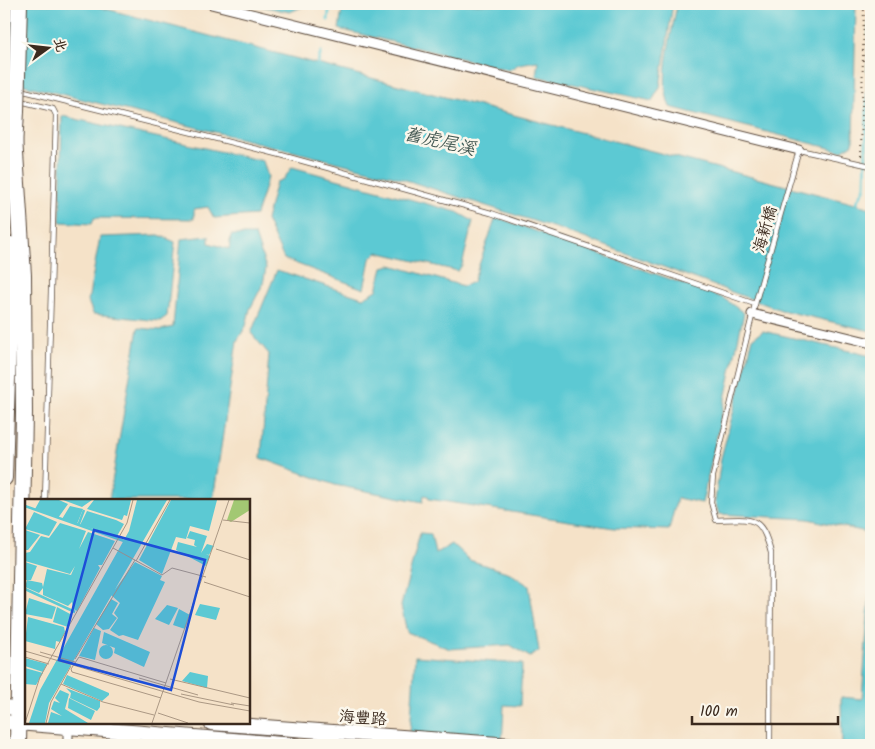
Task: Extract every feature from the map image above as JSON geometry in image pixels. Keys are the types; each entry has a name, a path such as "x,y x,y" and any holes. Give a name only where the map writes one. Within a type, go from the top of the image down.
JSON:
{"highway":[{"path":"4,478 14,105 19,4"},
{"path":"14,138 23,275 24,414 14,714 18,745"}],"main road":[{"path":"53,724 68,728 295,745"},
{"name":"海豐路","path":"226,724 512,745"}],"street":[{"path":"211,4 799,150"},
{"path":"752,314 871,343"},
{"path":"68,728 68,745"}],"lane":[{"path":"12,88 281,155 491,213 755,304"},
{"path":"14,105 53,109 56,114 45,499"},
{"path":"799,150 871,166"},
{"name":"海新橋","path":"770,745 771,554 767,536 760,524 750,519 716,520 710,502 713,476 752,314 799,150"}],"path":[{"path":"860,164 864,4"}],"water":[{"name":"舊虎尾溪","path":"4,4 87,4 871,208 871,331 781,310 565,231 393,176 4,80"},
{"path":"250,4 309,4 290,12"},
{"path":"343,4 673,4 660,87 652,101 536,76 538,61 519,64 509,70 339,29"},
{"path":"677,4 856,4 853,144 841,151 670,107 665,83 669,42"},
{"path":"62,116 263,161 268,177 256,215 214,218 208,207 194,209 194,219 94,218 92,224 60,222"},
{"path":"292,167 457,212 473,221 462,265 458,271 377,252 370,259 364,289 284,259 266,220 276,182 284,179"},
{"path":"496,217 723,298 744,313 702,503 677,498 669,530 614,528 429,499 428,496 424,495 423,502 335,485 261,458 269,354 251,333 277,270 363,298 377,290 383,267 391,265 463,286 473,282"},
{"path":"159,235 175,242 167,316 160,321 93,314 88,301 100,237"},
{"path":"231,235 255,235 266,268 263,284 250,309 246,326 237,341 213,499 109,499 138,328 161,330 173,327 181,239 209,236 209,243 229,249"},
{"path":"763,331 871,356 871,533 808,519 719,514 715,502 721,458 753,338"},
{"path":"420,533 431,534 435,554 452,544 469,560 510,573 529,586 539,651 530,657 510,645 450,649 407,632 401,606"},
{"path":"871,572 871,745 842,745 841,697 862,699"},
{"path":"415,656 522,664 520,706 504,705 502,745 410,733"}],"waterway":[{"path":"328,20 330,4"},
{"path":"856,204 865,187 870,4"},
{"path":"317,66 321,52"}]}
